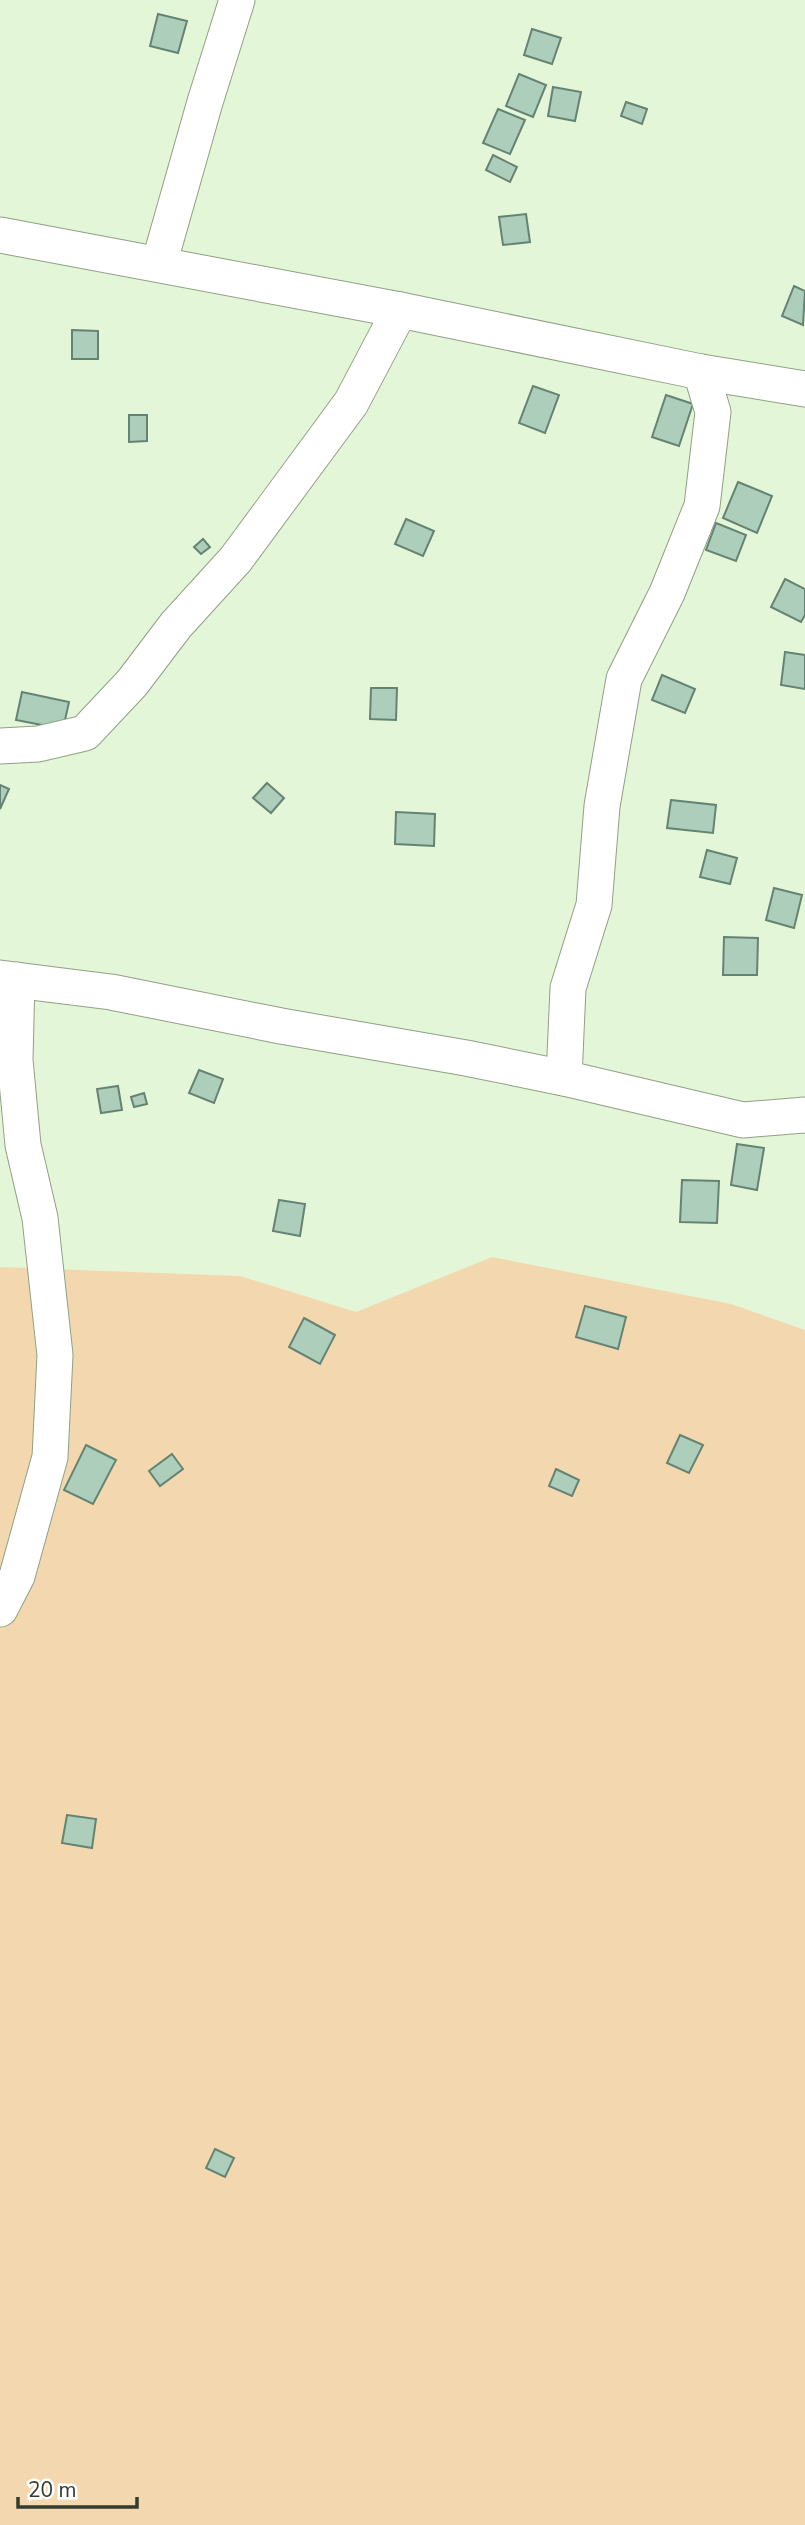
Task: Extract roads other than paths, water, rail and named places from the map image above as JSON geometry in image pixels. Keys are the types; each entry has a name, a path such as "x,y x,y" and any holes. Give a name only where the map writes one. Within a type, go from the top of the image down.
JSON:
{"street":[{"path":"159,264 237,0"},
{"path":"0,235 400,310 701,372 805,389"},
{"path":"0,746 38,744 85,733 132,683 176,625 236,559 351,403 400,310"},
{"path":"564,1078 568,988 594,905 602,806 624,679 667,593 702,506 713,412 701,372"},
{"path":"0,1609 17,1576 50,1457 55,1355 40,1218 23,1145 9,979 111,992 564,1078 743,1120 805,1115"}]}
